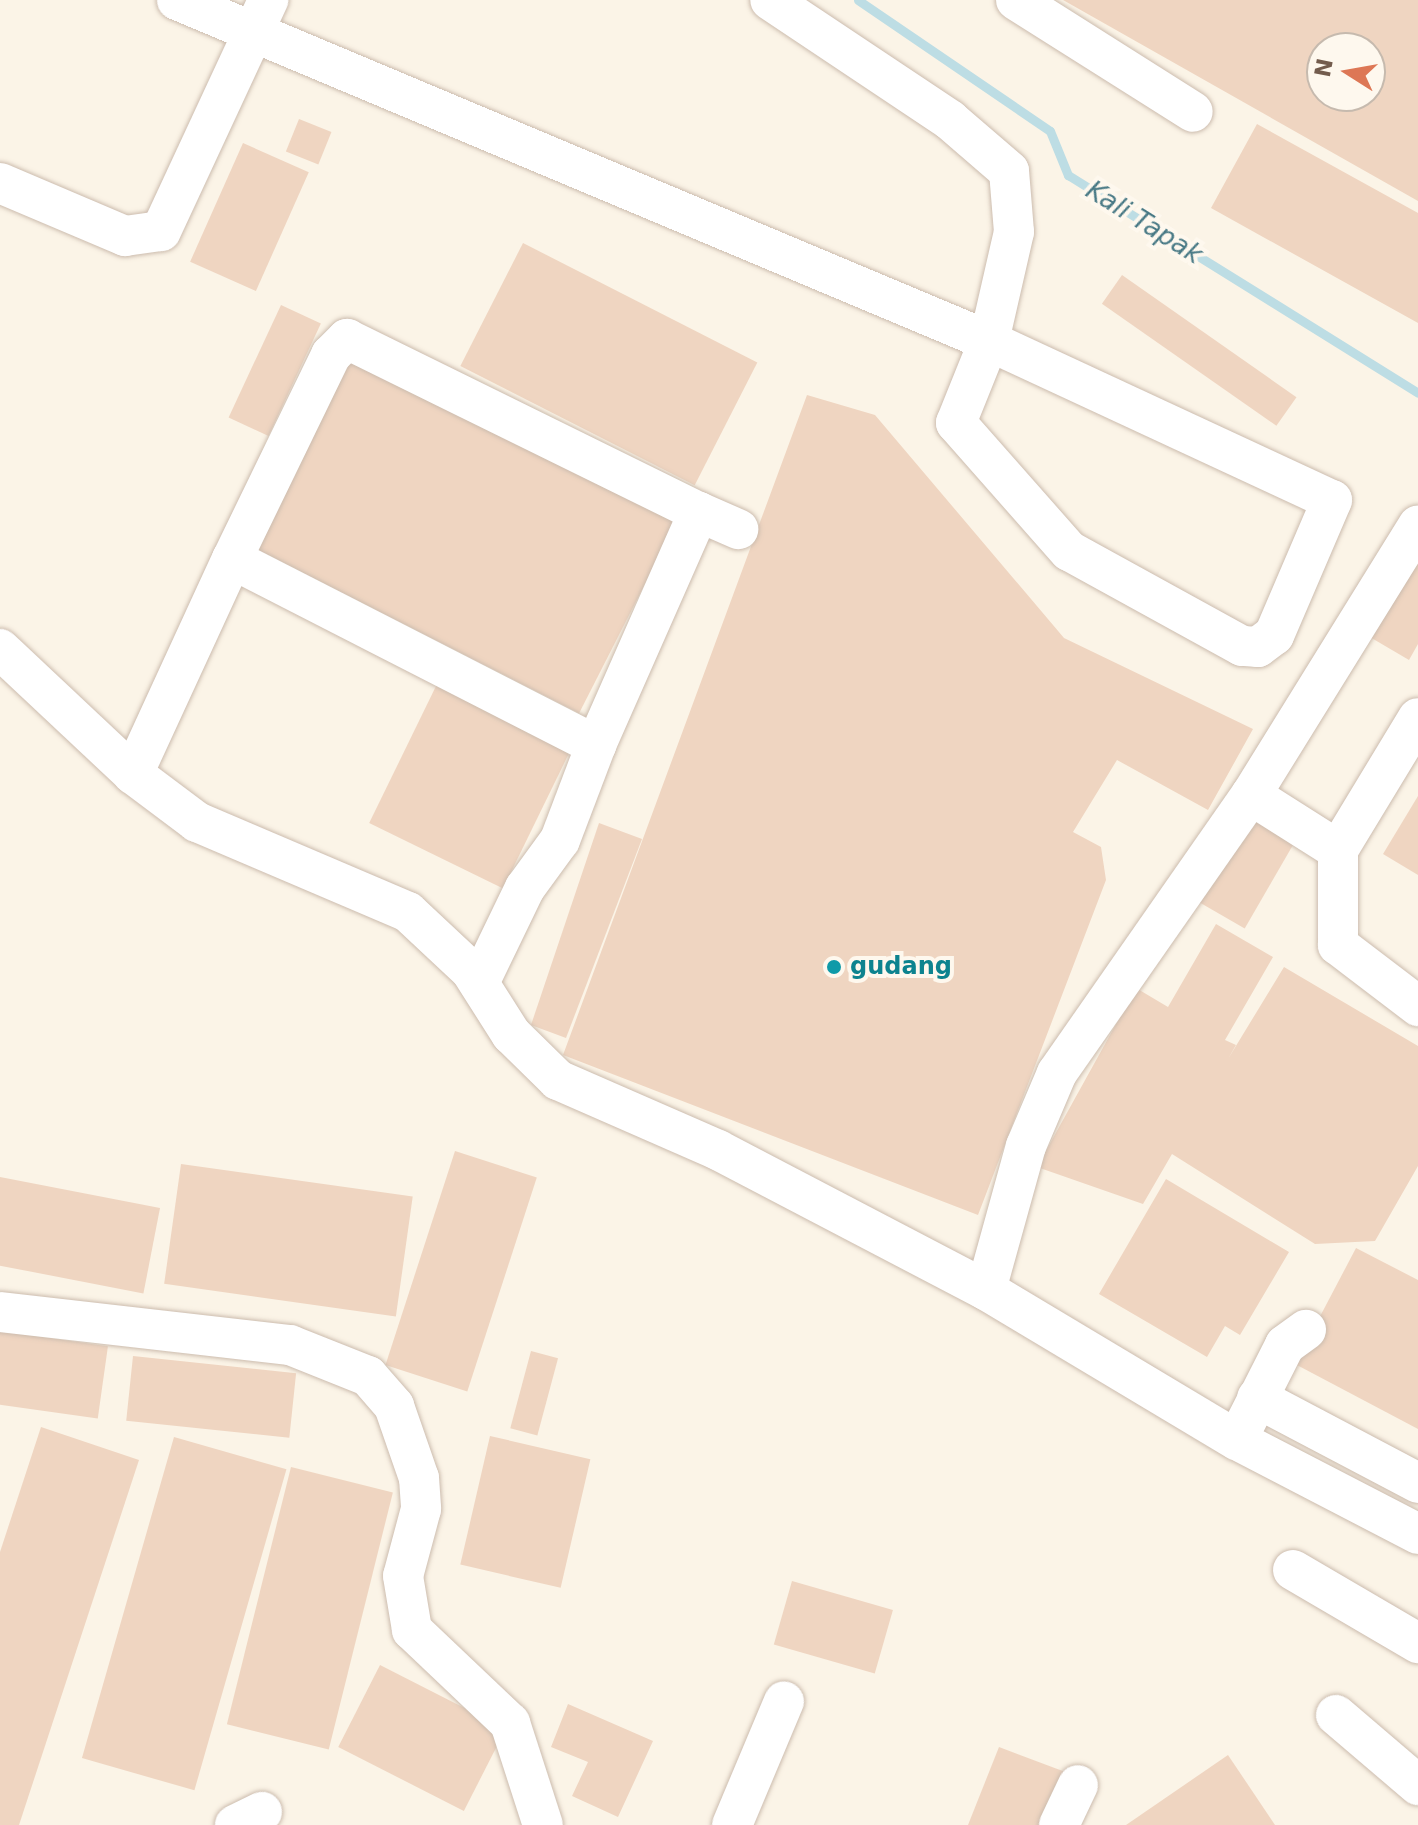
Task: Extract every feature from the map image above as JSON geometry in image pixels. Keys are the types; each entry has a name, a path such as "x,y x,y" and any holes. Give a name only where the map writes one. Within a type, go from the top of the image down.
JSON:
{"lane":[{"path":"177,0 261,16 989,341 1332,500 1274,635 1258,647 1242,646 1069,551 1042,528 956,423 989,341 1014,232 1009,171 950,120 770,0"},
{"path":"1016,0 1193,112"},
{"path":"0,183 125,236 161,231 261,16"},
{"path":"133,774 331,355 347,339 738,529"},
{"path":"479,983 525,888 560,840 596,745 699,512"},
{"path":"986,1290 1026,1146 1057,1073 1251,795 1418,526"},
{"path":"232,559 596,745"},
{"path":"0,649 133,774 197,822 408,912 479,983 511,1034 558,1080 718,1150 986,1290 1237,1440 1418,1534"},
{"path":"1418,718 1338,850 1338,945 1418,1006"},
{"path":"1251,795 1338,850"},
{"path":"0,1312 290,1345 368,1376 394,1406 419,1478 421,1509 403,1576 412,1630 510,1723 543,1825"},
{"path":"1237,1440 1285,1345 1306,1330"},
{"path":"1257,1398 1418,1483"},
{"path":"1293,1570 1418,1643"},
{"path":"732,1825 784,1701"},
{"path":"1336,1715 1418,1785"},
{"path":"1059,1825 1078,1785"}],"building":[{"path":"1063,0 1418,0 1418,201"},
{"path":"299,119 331,132 318,165 286,151"},
{"path":"1257,124 1418,213 1418,323 1211,208"},
{"path":"243,143 309,172 256,291 190,262"},
{"path":"523,243 757,362 695,485 460,366"},
{"path":"1122,275 1296,397 1276,426 1102,304"},
{"path":"281,305 321,324 268,436 229,417"},
{"path":"348,343 681,513 579,713 246,543"},
{"path":"807,395 875,415 1064,638 1253,729 1208,810 1117,760 1073,832 1101,847 1106,880 978,1215 563,1055"},
{"path":"1418,544 1418,644 1409,660 1363,633"},
{"path":"438,682 572,747 503,888 369,823"},
{"path":"1418,796 1418,875 1383,854"},
{"path":"1241,811 1295,842 1245,929 1191,898"},
{"path":"599,823 642,839 566,1038 531,1025"},
{"path":"1216,924 1273,957 1225,1040 1236,1045 1228,1059 1284,967 1418,1046 1418,1166 1375,1241 1315,1244 1172,1154 1143,1204 1037,1167 1136,988 1168,1007"},
{"path":"455,1151 537,1178 467,1392 385,1365"},
{"path":"181,1164 413,1197 396,1316 164,1284"},
{"path":"0,1177 160,1208 143,1294 0,1266"},
{"path":"1166,1179 1289,1252 1240,1335 1225,1326 1207,1357 1099,1294"},
{"path":"1356,1248 1418,1280 1418,1429 1295,1364"},
{"path":"0,1331 108,1346 98,1418 0,1405"},
{"path":"531,1351 558,1358 537,1436 510,1428"},
{"path":"133,1356 296,1373 289,1438 126,1421"},
{"path":"41,1427 139,1460 19,1825 0,1825 0,1552"},
{"path":"490,1436 590,1459 561,1588 460,1565"},
{"path":"174,1437 286,1469 194,1790 82,1758"},
{"path":"291,1467 393,1492 329,1750 227,1724"},
{"path":"792,1581 893,1610 875,1673 774,1644"},
{"path":"380,1665 506,1729 464,1811 338,1747"},
{"path":"568,1704 653,1741 618,1817 572,1796 588,1762 551,1747"},
{"path":"999,1747 1068,1773 1047,1825 968,1825"},
{"path":"1228,1755 1275,1825 1126,1825"}],"waterway":[{"name":"Kali Tapak","path":"858,0 1050,131 1068,175 1418,393"}],"place":[{"name":"gudang","path":"834,967"}]}
